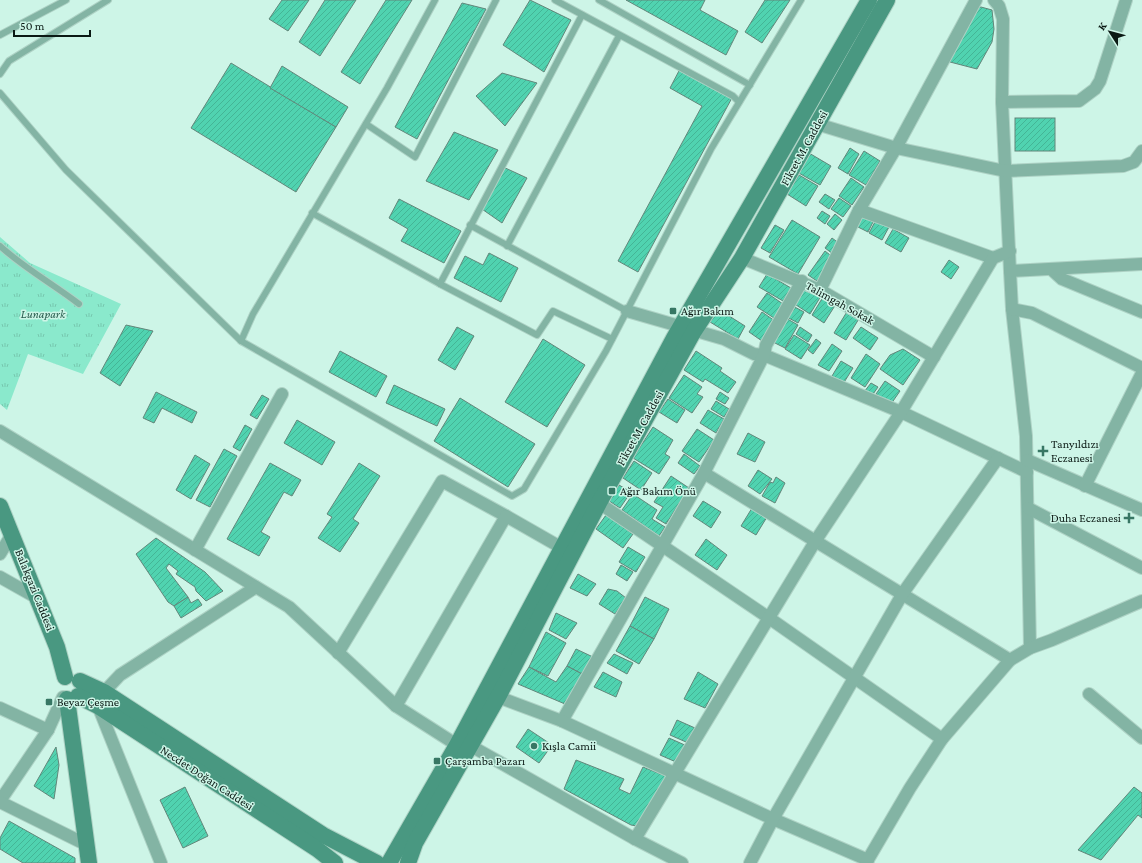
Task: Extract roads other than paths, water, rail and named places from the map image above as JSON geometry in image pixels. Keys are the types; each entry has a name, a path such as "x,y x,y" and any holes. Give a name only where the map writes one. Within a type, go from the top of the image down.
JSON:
{"main road":[{"path":"389,863 464,746 562,548 687,329 870,0"},
{"name":"Fikret M. Caddesi","path":"408,863 415,843 464,746 498,697 536,627 687,329 742,258 887,0"},
{"name":"Balakgazi Caddesi","path":"0,506 39,599 71,690 85,844 89,863"},
{"name":"Necdet Doğan Caddesi","path":"71,690 101,699 335,863"},
{"path":"101,699 323,835 377,863"}],"street":[{"path":"820,290 859,210 896,148 976,0"},
{"path":"994,0 999,6 1003,18 1002,102 1012,309 1026,436 1030,648"},
{"path":"1002,102 1079,100 1088,96 1100,81 1126,0"},
{"path":"817,124 896,148 1005,170 1123,166 1134,162 1141,155"},
{"path":"859,210 993,258"},
{"path":"635,839 816,540 901,412 993,258 1010,251"},
{"name":"Talimgah Sokak","path":"742,258 802,281 820,290 934,357"},
{"path":"1010,271 1052,270 1142,264"},
{"path":"1052,270 1062,279 1142,312"},
{"path":"562,721 704,473 764,355 766,345 802,281"},
{"path":"1012,309 1032,313 1142,368"},
{"path":"627,311 724,339 754,354 764,355 901,412 1027,472"},
{"path":"1085,486 1142,373"},
{"path":"195,550 282,394"},
{"path":"0,431 289,607 396,706 464,746 682,863"},
{"path":"750,863 773,819 903,593 998,458"},
{"path":"1027,460 1142,510"},
{"path":"704,473 903,593 1010,660"},
{"path":"338,652 442,481 562,548"},
{"path":"598,503 769,618 942,739"},
{"path":"1028,508 1142,568"},
{"path":"396,706 506,516"},
{"path":"0,554 12,534"},
{"path":"0,577 39,599"},
{"path":"161,863 101,699 120,675 256,587"},
{"path":"498,697 562,721 867,861 910,788 942,739 1010,660 1030,648 1142,601"},
{"path":"71,690 48,730 0,802 85,844"},
{"path":"1089,694 1142,738"},
{"path":"0,708 48,730"}],"lane":[{"path":"0,35 66,0"},
{"path":"0,74 9,61 108,0"},
{"path":"241,341 253,314 366,124 434,0"},
{"path":"366,124 415,157 496,0"},
{"path":"555,0 619,36 733,96 740,102"},
{"path":"599,0 750,85"},
{"path":"0,93 66,170 241,341 512,496 524,489 612,339 711,149 801,0"},
{"path":"440,284 582,15"},
{"path":"507,246 619,36"},
{"path":"312,213 440,284 537,335 553,311 612,339"},
{"path":"470,225 627,311"},
{"path":"0,246 15,260 48,280 79,304"}],"place":[{"name":"Ağır Bakım","path":"673,311"},
{"name":"Tanyıldızı Eczanesi","path":"1043,451"},
{"name":"Ağır Bakım Önü","path":"612,491"},
{"name":"Duha Eczanesi","path":"1129,518"},
{"name":"Beyaz Çeşme","path":"49,702"},
{"name":"Kışla Camii","path":"534,746"},
{"name":"Çarşamba Pazarı","path":"437,761"}],"park label":[{"name":"Lunapark","path":"43,314"}]}
